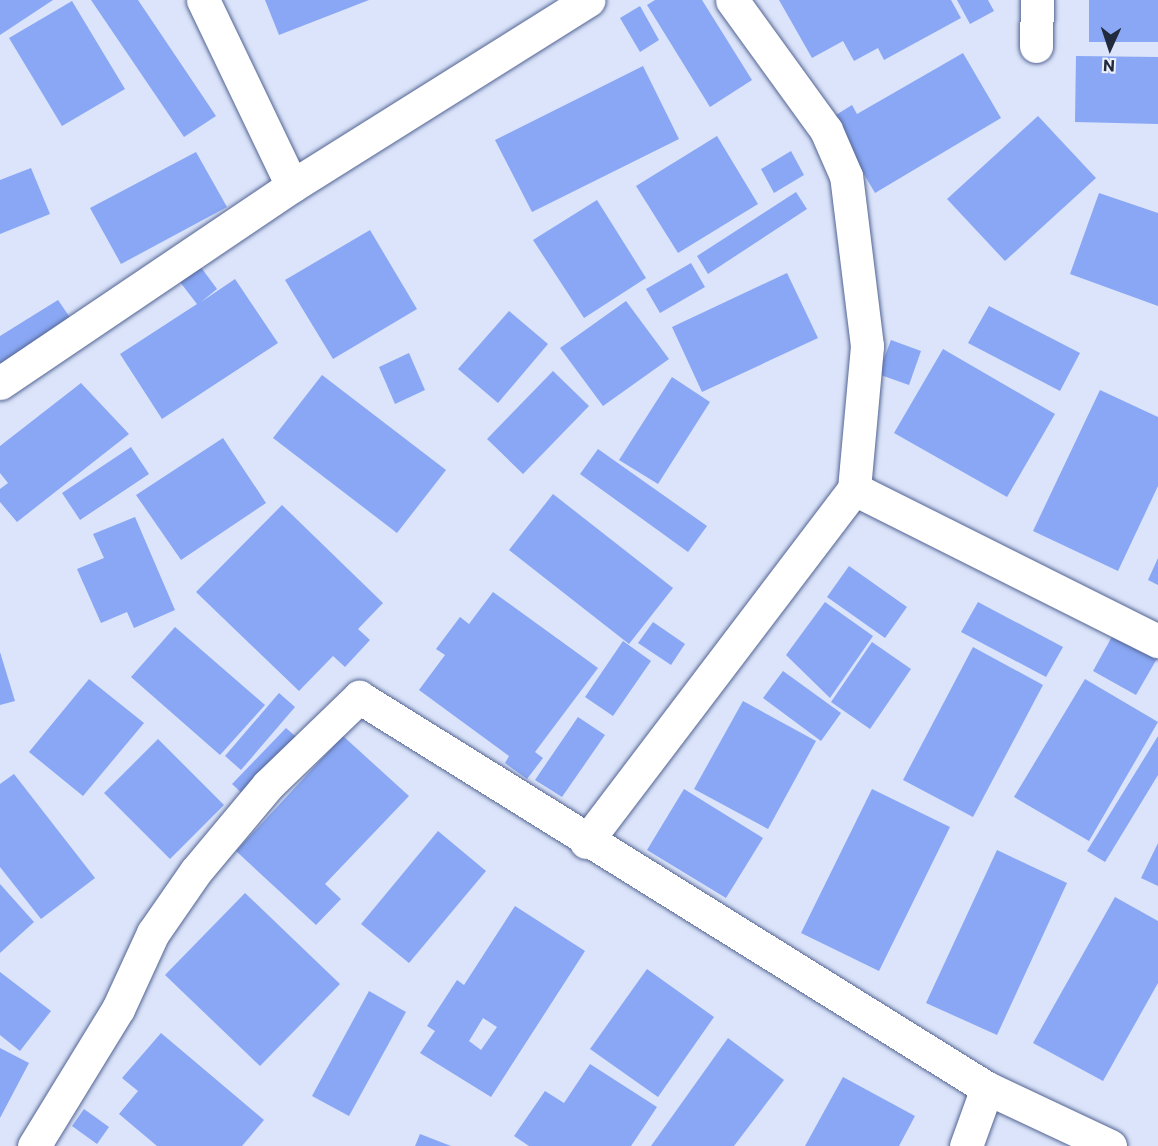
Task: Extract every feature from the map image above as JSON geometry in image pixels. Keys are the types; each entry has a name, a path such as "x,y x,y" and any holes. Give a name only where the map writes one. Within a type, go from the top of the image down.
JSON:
{"street":[{"path":"203,0 292,186"},
{"path":"0,383 292,186 588,0"},
{"path":"586,842 854,489 867,346 846,176 826,130 732,0"},
{"path":"1036,46 1037,0"},
{"path":"854,489 1158,641"},
{"path":"33,1146 108,1028 153,933 196,871 268,785 359,697 586,842 987,1088 1110,1146"},
{"path":"966,1146 987,1088"}],"building":[{"path":"0,0 53,0 0,35"},
{"path":"91,0 138,0 216,116 184,137"},
{"path":"265,0 369,0 279,35"},
{"path":"655,0 702,0 752,80 710,107 647,5"},
{"path":"779,0 951,0 961,18 884,60 878,48 854,61 843,41 812,58"},
{"path":"957,0 988,0 994,11 970,24"},
{"path":"1089,0 1158,0 1158,42 1089,42"},
{"path":"72,1 125,89 62,126 9,38"},
{"path":"640,6 659,40 640,52 620,18"},
{"path":"963,53 1001,118 875,193 831,118 852,105 857,114"},
{"path":"1076,56 1158,57 1158,124 1075,122"},
{"path":"643,66 679,139 532,212 495,140"},
{"path":"1038,116 1096,178 1005,261 947,199"},
{"path":"717,136 758,204 678,253 636,186"},
{"path":"791,151 804,175 774,193 761,169"},
{"path":"196,152 227,207 121,264 90,208"},
{"path":"31,168 50,214 0,234 0,180"},
{"path":"796,192 807,209 708,274 697,256"},
{"path":"1099,193 1158,213 1158,306 1070,274"},
{"path":"597,200 646,278 584,318 533,240"},
{"path":"370,230 417,309 333,359 285,280"},
{"path":"691,263 705,287 660,313 646,289"},
{"path":"200,266 217,289 201,302 235,279 278,343 162,419 120,354 197,304 180,282"},
{"path":"787,273 818,338 702,392 672,327"},
{"path":"58,300 71,319 0,365 0,336"},
{"path":"626,301 669,359 603,406 560,348"},
{"path":"989,306 1080,353 1060,391 968,343"},
{"path":"509,311 548,344 498,403 458,369"},
{"path":"891,340 921,351 909,385 878,374"},
{"path":"943,349 1055,414 1007,497 894,433"},
{"path":"409,353 425,390 395,404 379,367"},
{"path":"553,371 589,406 523,474 487,439"},
{"path":"322,375 446,470 397,533 273,438"},
{"path":"672,377 710,402 658,484 619,460"},
{"path":"81,383 129,434 17,522 0,502 0,489 8,483 0,473 0,446"},
{"path":"1100,390 1158,417 1158,486 1118,571 1033,531"},
{"path":"223,438 266,503 181,560 136,495"},
{"path":"131,447 149,474 80,520 62,493"},
{"path":"598,449 707,526 688,552 580,474"},
{"path":"553,494 673,588 629,644 509,550"},
{"path":"282,505 383,603 358,629 370,640 345,667 333,656 299,691 196,592"},
{"path":"135,517 175,610 134,628 127,612 101,623 77,569 104,558 93,534"},
{"path":"1158,558 1158,585 1148,580"},
{"path":"849,566 907,607 885,638 827,597"},
{"path":"493,592 598,668 535,752 543,758 527,779 505,763 509,756 419,690 445,655 436,649 460,617 469,624"},
{"path":"825,602 873,636 830,698 786,655"},
{"path":"978,602 1063,647 1046,677 961,632"},
{"path":"653,622 685,644 671,665 638,643"},
{"path":"175,627 265,705 220,755 131,677"},
{"path":"1114,633 1158,657 1136,695 1093,671"},
{"path":"623,641 651,661 613,716 585,697"},
{"path":"872,642 911,669 870,729 831,702"},
{"path":"973,647 1043,685 973,817 903,780"},
{"path":"0,652 15,701 0,705"},
{"path":"783,671 841,713 821,741 763,698"},
{"path":"89,679 144,723 83,796 29,752"},
{"path":"1085,679 1158,722 1089,841 1014,797"},
{"path":"279,693 295,707 241,770 225,756"},
{"path":"743,701 816,741 768,829 694,789"},
{"path":"578,717 605,735 562,797 535,780"},
{"path":"286,728 302,742 247,798 232,784"},
{"path":"343,736 409,796 325,884 341,899 316,925 236,851"},
{"path":"1158,736 1158,775 1105,862 1087,851"},
{"path":"158,739 224,805 170,859 104,793"},
{"path":"14,774 95,878 41,919 0,867 0,784"},
{"path":"684,789 763,838 726,898 647,850"},
{"path":"872,789 950,827 879,971 801,933"},
{"path":"438,831 486,871 409,963 361,924"},
{"path":"1158,843 1158,886 1141,878"},
{"path":"997,850 1067,883 997,1035 926,1003"},
{"path":"0,884 34,922 0,953"},
{"path":"245,893 340,984 260,1066 165,975"},
{"path":"1115,897 1158,921 1158,983 1103,1081 1033,1043"},
{"path":"515,906 585,951 491,1097 420,1053 435,1031 427,1026 457,980 464,985","holes":["483,1018 497,1027 481,1050 469,1041"]},
{"path":"647,969 714,1017 658,1097 590,1049"},
{"path":"0,972 51,1011 20,1051 0,1035"},
{"path":"369,991 406,1012 349,1116 312,1096"},
{"path":"161,1033 264,1120 242,1146 157,1146 119,1114 138,1091 122,1078"},
{"path":"728,1038 784,1080 734,1146 651,1146"},
{"path":"0,1048 29,1063 0,1118"},
{"path":"590,1064 657,1107 631,1146 529,1146 514,1136 545,1091 564,1103"},
{"path":"843,1077 915,1116 899,1146 805,1146"},
{"path":"84,1109 109,1127 97,1144 72,1126"},
{"path":"420,1134 451,1146 415,1146"}]}
